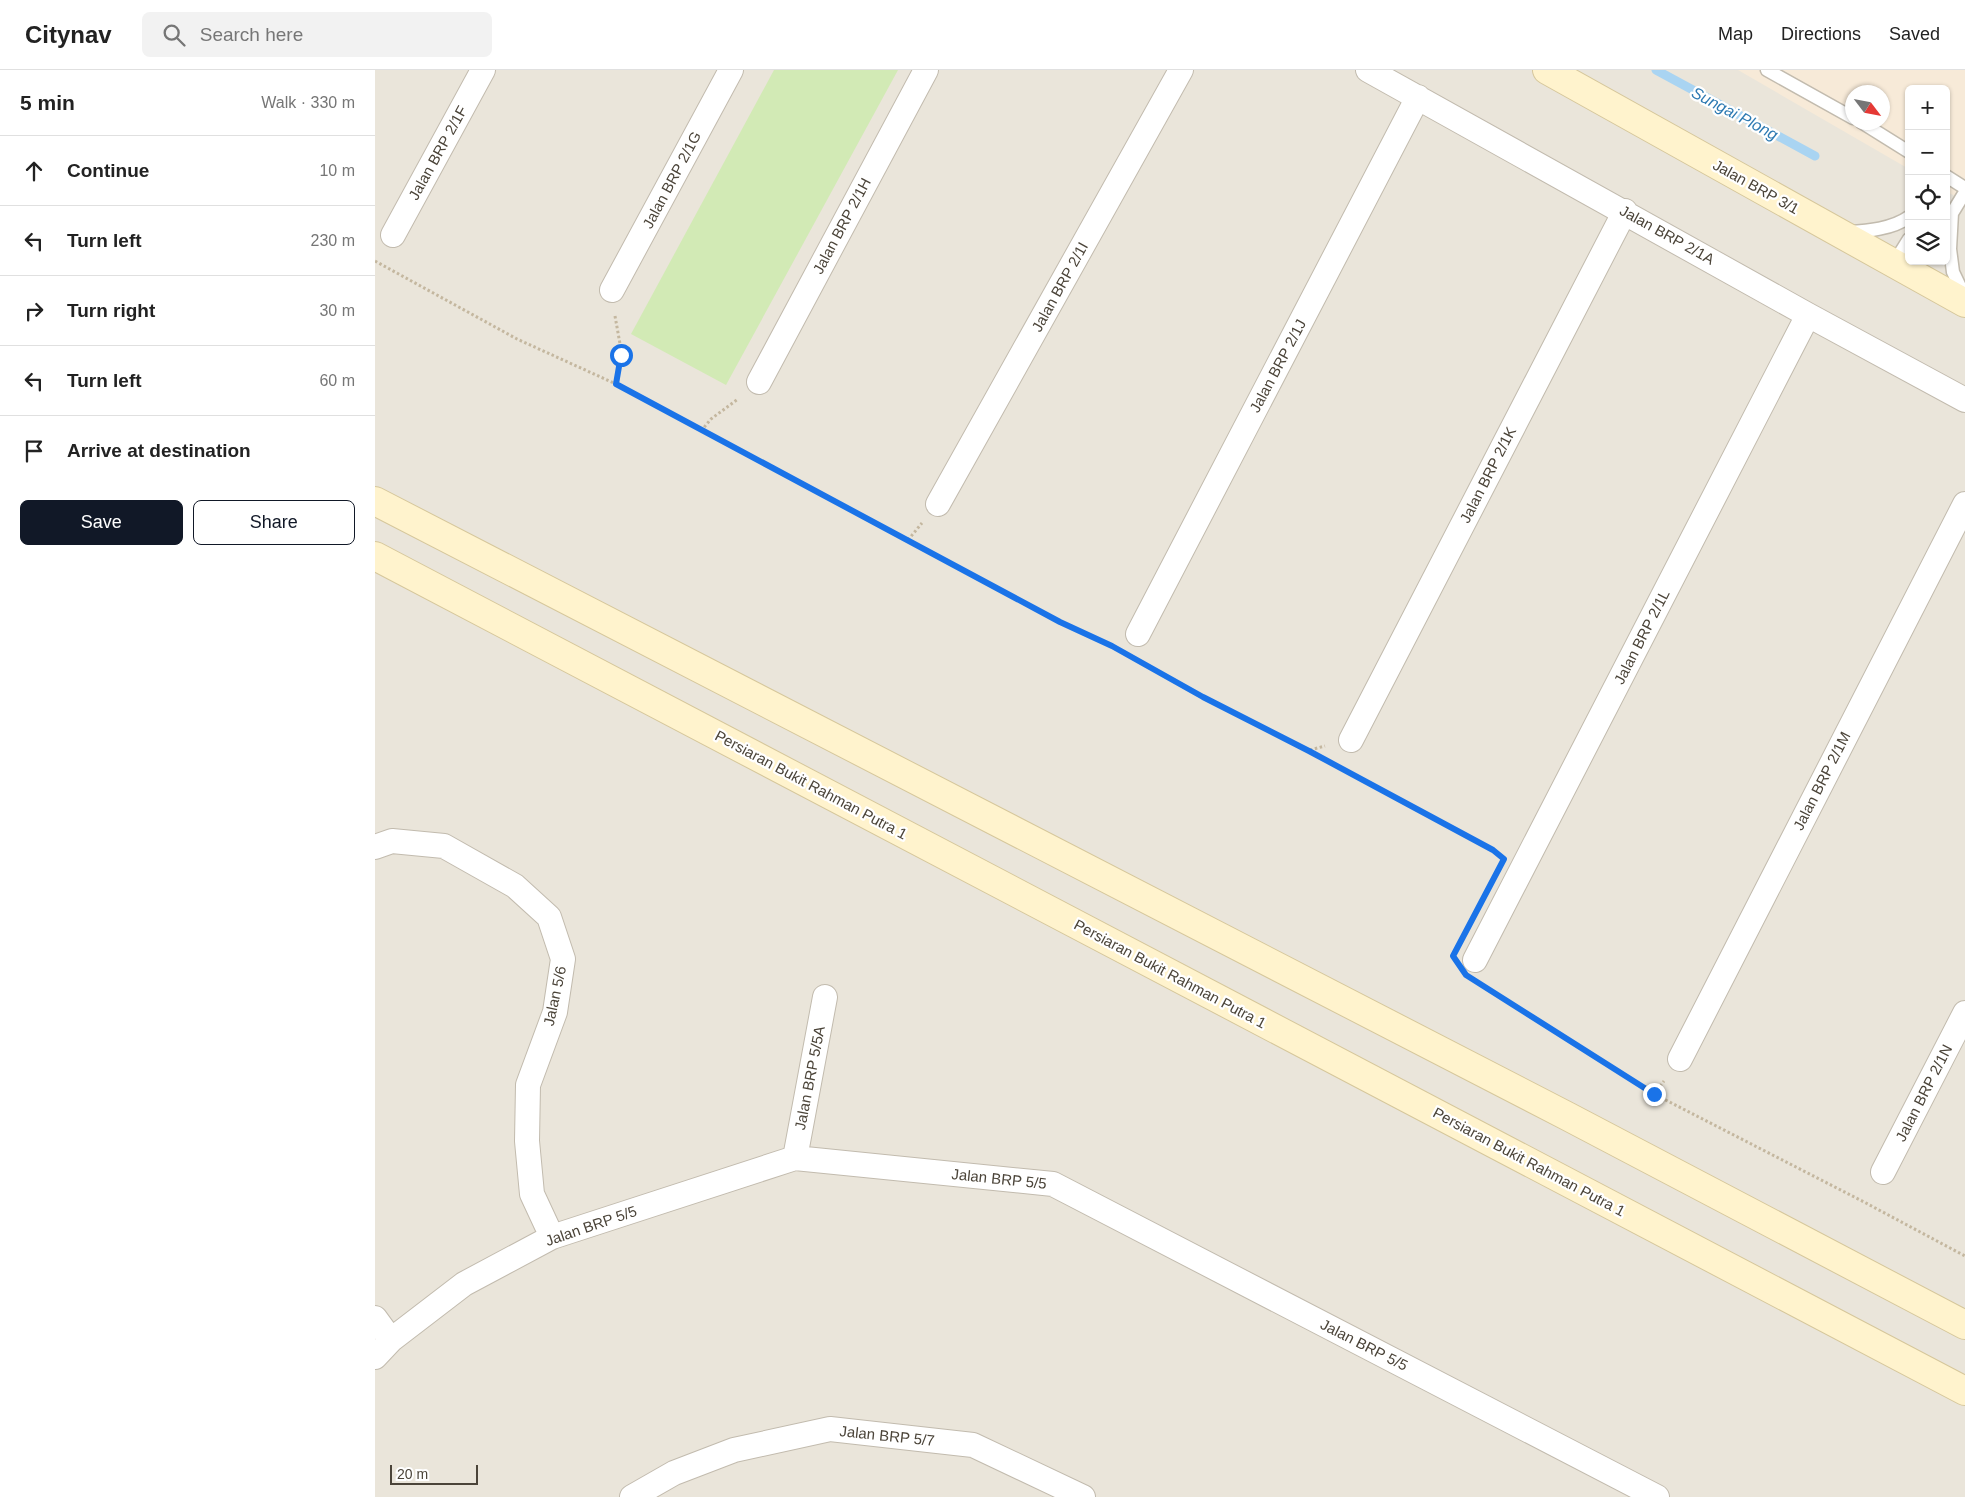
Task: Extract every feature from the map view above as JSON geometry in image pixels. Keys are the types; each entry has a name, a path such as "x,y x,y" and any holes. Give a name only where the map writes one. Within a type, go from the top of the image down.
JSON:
{"main road":[{"name":"Jalan BRP 3/1","path":"1547,70 1838,232 1910,266 1965,303"},
{"path":"375,501 1558,1112 1965,1325"},
{"name":"Persiaran Bukit Rahman Putra 1","path":"375,556 1965,1391"}],"street":[{"name":"Jalan BRP 2/1F","path":"393,235 483,70"},
{"name":"Jalan BRP 2/1G","path":"613,290 731,70"},
{"name":"Jalan BRP 2/1H","path":"759,382 926,70"},
{"name":"Jalan BRP 2/1I","path":"938,504 1181,70"},
{"name":"Jalan BRP 2/1A","path":"1368,70 1808,315 1965,400"},
{"name":"Jalan BRP 2/1J","path":"1138,634 1417,97"},
{"name":"Jalan BRP 2/1K","path":"1351,740 1625,212"},
{"name":"Jalan BRP 2/1L","path":"1475,960 1808,315"},
{"name":"Jalan BRP 2/1M","path":"1680,1059 1965,504"},
{"name":"Jalan 5/6","path":"375,847 392,841 444,846 515,886 549,917 563,959 555,1012 528,1085 527,1142 532,1194 552,1238"},
{"name":"Jalan BRP 5/5A","path":"795,1158 825,997"},
{"name":"Jalan BRP 2/1N","path":"1883,1172 1965,1013"},
{"name":"Jalan BRP 5/5","path":"383,1348 465,1284 552,1238 795,1158 1053,1184 1657,1497"},
{"path":"375,1318 383,1348"},
{"name":"Jalan BRP 5/7","path":"632,1497 674,1473 734,1450 830,1429 973,1445 1083,1497"}],"lane":[{"path":"1767,70 1845,114"},
{"path":"1874,130 1905,150"},
{"path":"1950,180 1965,188"},
{"path":"1950,215 1965,192"},
{"path":"1838,232 1873,230 1906,220"},
{"path":"1949,220 1953,272 1965,298"}],"path":[{"path":"375,261 517,339 616,384 1060,622 1121,651"},
{"path":"613,290 621,355 616,384"},
{"path":"701,431 711,419 732,405 759,382"},
{"path":"1137,660 1203,697 1309,751 1493,850 1504,859"},
{"path":"1483,986 1654,1094 1965,1256"}],"shaded area":[{"path":"375,70 1965,70 1965,1497 375,1497"},
{"path":"1738,70 1965,70 1965,202 1950,193 1950,85 1905,85 1905,167"}],"green space":[{"path":"774,70 898,70 726,385 631,334"}],"waterway":[{"name":"Sungai Plong","path":"1656,70 1815,156"}],"route":[{"path":"621,355 616,384 1060,622 1112,646 1203,697 1309,751 1493,850 1504,859 1453,956 1466,975 1654,1094"}]}
